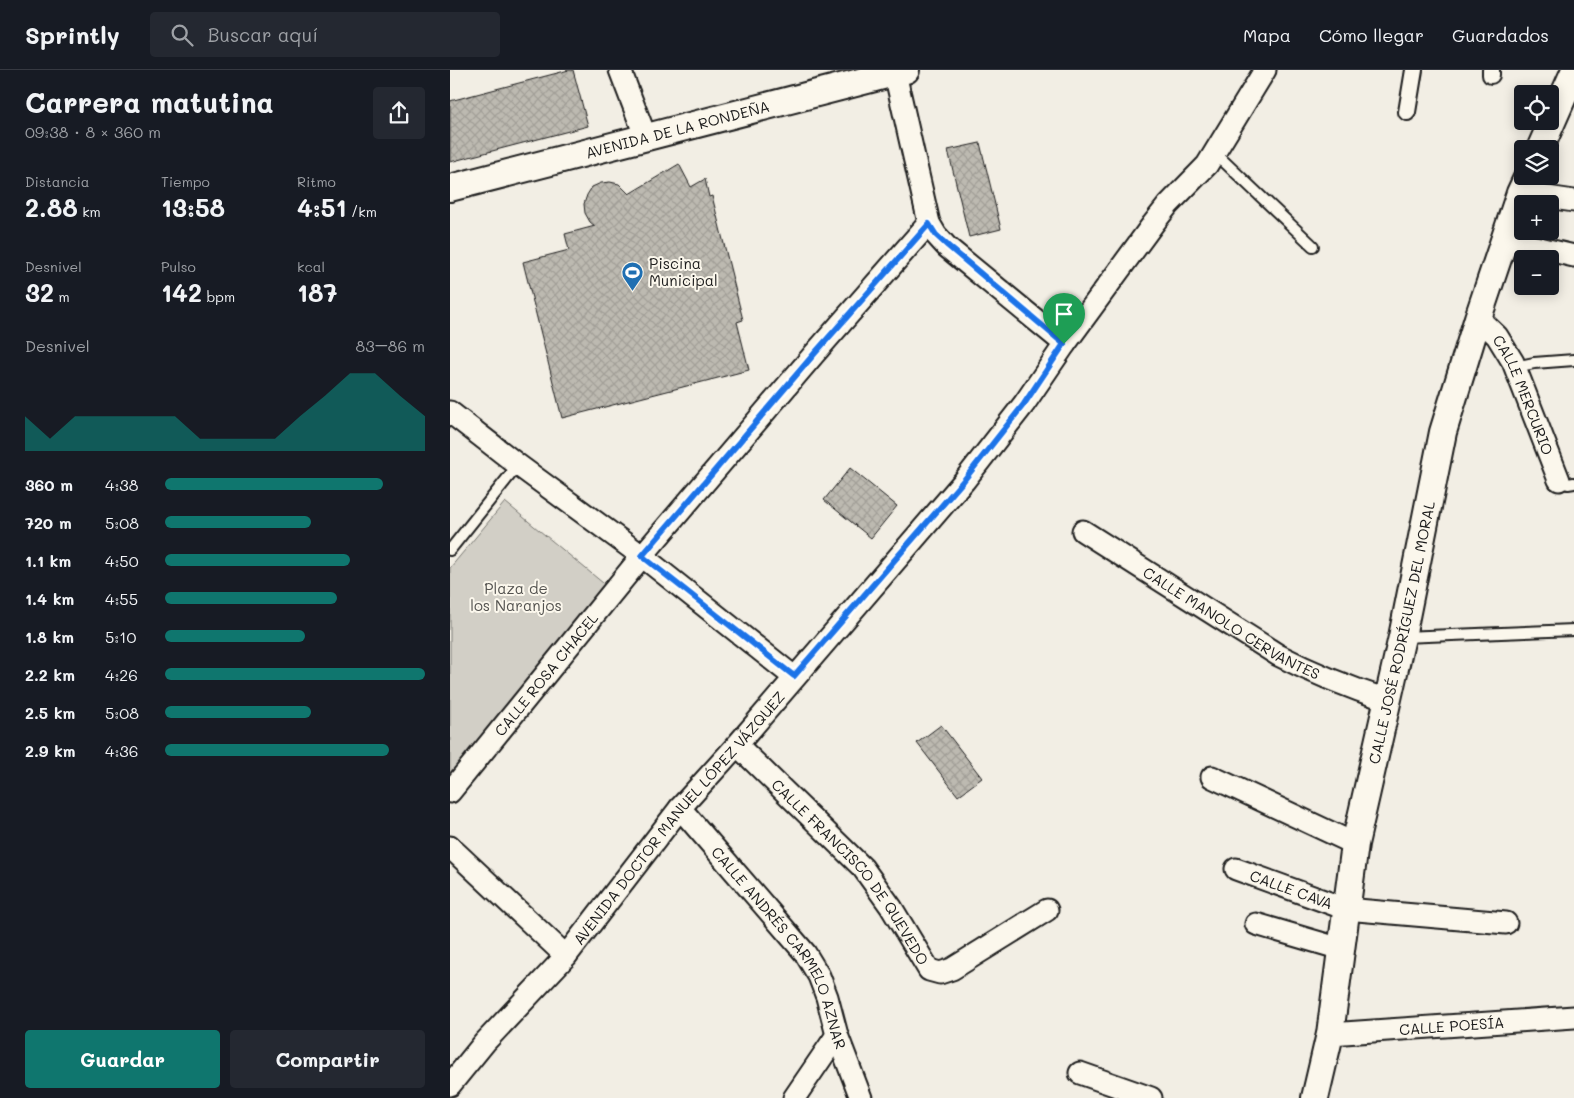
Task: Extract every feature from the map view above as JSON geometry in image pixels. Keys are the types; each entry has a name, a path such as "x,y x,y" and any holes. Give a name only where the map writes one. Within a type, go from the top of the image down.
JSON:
{"street":[{"path":"620,70 646,138"},
{"name":"AVENIDA DOCTOR MANUEL LÓPEZ VÁZQUEZ","path":"450,1085 485,1042 566,956 680,808 737,745 794,676 964,480 1024,404 1064,344 1168,205 1207,165 1265,70"},
{"path":"1407,112 1414,70"},
{"path":"901,72 929,224 936,235 948,246 1064,344"},
{"name":"AVENIDA DE LA RONDEÑA","path":"450,188 901,72"},
{"path":"1544,140 1574,72"},
{"path":"1524,185 1574,201"},
{"name":"CALLE JOSÉ RODRÍGUEZ DEL MORAL","path":"1315,1098 1330,1034 1354,844 1402,638 1443,432 1478,318 1524,185"},
{"name":"CALLE ROSA CHACEL","path":"450,792 642,556 929,224"},
{"path":"1504,240 1574,256"},
{"name":"CALLE MERCURIO","path":"1478,318 1497,336 1515,367 1567,481"},
{"path":"450,412 518,465 642,556 794,676"},
{"name":"CALLE MANOLO CERVANTES","path":"1083,531 1278,655 1304,669 1387,700"},
{"name":"CALLE FRANCISCO DE QUEVEDO","path":"737,745 863,868 891,908 929,970 940,973 952,969 1047,910"},
{"path":"1212,777 1354,844"},
{"name":"CALLE ANDRÉS CARMELO AZNAR","path":"680,808 805,953 819,976 837,1035 860,1098"},
{"path":"450,847 566,956"},
{"name":"CALLE CAVA","path":"1236,869 1346,908 1506,923"},
{"path":"1256,924 1341,949"},
{"name":"CALLE POESÍA","path":"1330,1034 1574,1017"},
{"path":"794,1098 837,1035"},
{"path":"1080,1073 1151,1098"}],"lane":[{"path":"1215,153 1313,246"},
{"path":"1515,367 1534,363 1574,360"},
{"path":"450,550 518,465"},
{"path":"1402,638 1574,630"}],"green space":[{"name":"Plaza de los Naranjos","path":"505,502 609,588 450,780 450,568"}],"building":[{"path":"573,70 588,126 450,162 450,101"},
{"path":"980,143 1001,229 969,237 948,150"},
{"name":"Piscina Municipal","path":"679,164 691,187 705,179 709,197 712,196 743,320 737,322 749,370 562,418 523,262 569,250 565,234 595,226 590,222 585,213 584,204 592,187 610,182 619,184 629,194"},
{"path":"850,468 897,506 871,538 824,500"},
{"path":"941,725 982,778 958,796 917,743"}],"place":[{"name":"Piscina Municipal","path":"633,291"}],"route":[{"path":"929,224 936,235 948,246 1064,344 1024,404 964,480 794,676 642,556 815,353 929,224"}]}
